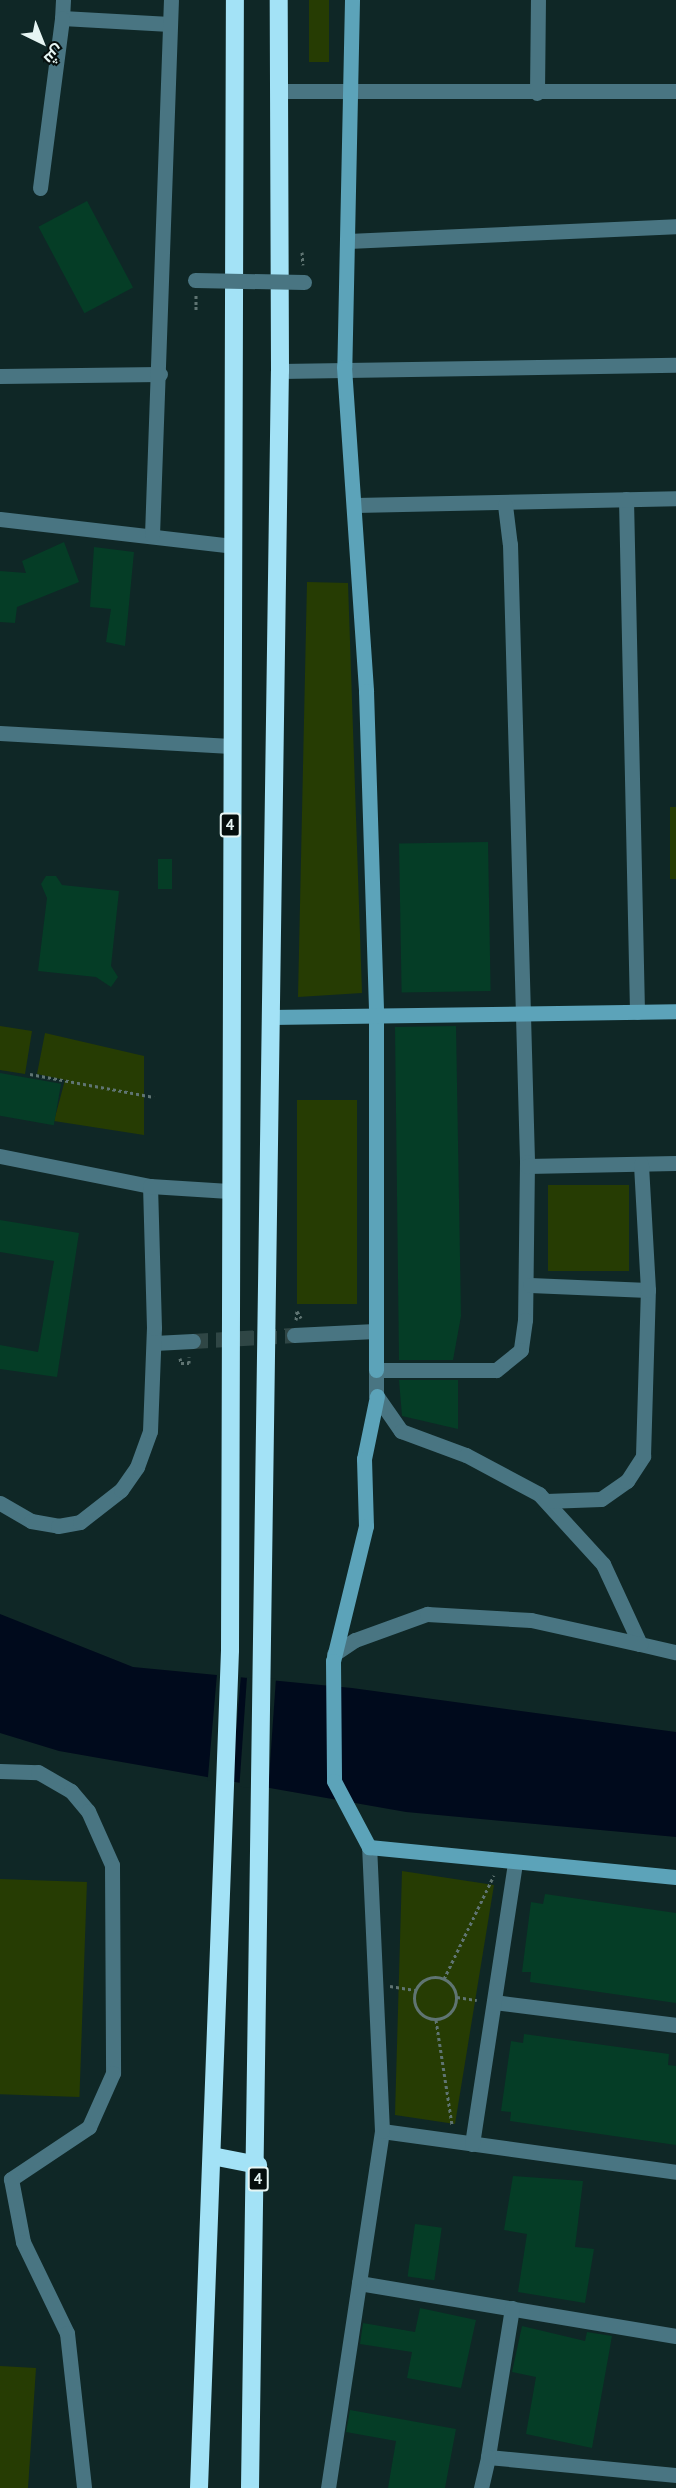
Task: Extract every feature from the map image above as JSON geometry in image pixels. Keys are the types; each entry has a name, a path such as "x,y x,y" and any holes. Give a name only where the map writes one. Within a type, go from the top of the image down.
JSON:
{"highway":[{"name":"4","path":"199,2488 225,1871 230,1650 229,1191 235,0"},
{"name":"4","path":"250,2488 258,2165 255,1869 280,371 279,0"},
{"path":"231,1446 263,1449"},
{"path":"212,2156 258,2165"}],"street":[{"path":"40,188 63,0"},
{"path":"152,535 160,374 171,0"},
{"path":"328,2488 382,2131 369,1847 333,1781 334,1654 366,1526 364,1459 377,1396 375,1331 376,1016 355,505 344,367 352,91 352,0"},
{"path":"537,93 538,0"},
{"path":"62,18 170,24"},
{"path":"280,91 537,93 676,91"},
{"path":"348,241 676,226"},
{"path":"195,280 304,282"},
{"path":"280,371 344,367 676,365"},
{"path":"0,376 160,374"},
{"path":"355,505 505,506 676,498"},
{"path":"626,499 637,1012"},
{"path":"376,1370 496,1370 521,1350 530,1285 520,1014 510,544 505,506"},
{"path":"0,519 232,546"},
{"path":"0,733 231,746"},
{"path":"270,1017 676,1011"},
{"path":"0,1156 150,1186 229,1191"},
{"path":"527,1166 676,1163"},
{"path":"546,1502 601,1499 627,1481 643,1456 648,1290 641,1164"},
{"path":"0,1503 32,1521 58,1526 80,1522 121,1490 137,1467 150,1431 154,1343 150,1186"},
{"path":"530,1285 648,1290"},
{"path":"294,1335 375,1331"},
{"path":"154,1343 193,1341"},
{"path":"377,1396 402,1431 466,1455 546,1502 603,1564 640,1644"},
{"path":"334,1654 355,1640 427,1614 531,1620 676,1652"},
{"path":"0,1772 38,1772 71,1791 88,1811 112,1865 113,2073 89,2127 11,2179 23,2242 67,2334 84,2488"},
{"path":"369,1847 676,1877"},
{"path":"472,2144 494,2002 508,1861"},
{"path":"494,2002 676,2025"},
{"path":"382,2131 676,2172"},
{"path":"359,2283 676,2336"},
{"path":"481,2488 512,2308"},
{"path":"488,2457 676,2475"}],"path":[{"path":"30,1074 154,1097"},
{"path":"444,1979 508,1861"},
{"path":"444,1979 427,1978 415,1990 415,2008 435,2020 455,2141"},
{"path":"444,1979 456,1997 494,2002"},
{"path":"375,1983 415,1990"},
{"path":"435,2020 452,2011 456,1997"}],"green space":[{"path":"309,0 329,0 329,62 309,62"},
{"path":"307,582 348,583 362,993 298,997"},
{"path":"670,807 676,807 676,879 670,879"},
{"path":"0,1026 32,1031 25,1074 0,1070"},
{"path":"45,1033 144,1056 144,1135 54,1121 65,1080 37,1074"},
{"path":"297,1100 357,1100 357,1304 297,1304"},
{"path":"548,1185 629,1185 629,1271 548,1271"},
{"path":"402,1871 494,1885 455,2124 395,2115"},
{"path":"0,1879 87,1882 79,2097 0,2094"},
{"path":"0,2366 36,2368 28,2488 0,2488"}],"water":[{"path":"0,1614 133,1667 352,1688 676,1732 676,1837 406,1812 59,1751 0,1733"}],"pier":[{"path":"217,1674 241,1676 232,1783 208,1781"},
{"path":"247,1677 276,1679 268,1789 239,1787"}],"building":[{"path":"87,201 133,288 84,313 38,227"},
{"path":"64,542 79,582 17,607 15,623 0,622 0,571 26,573 22,561"},
{"path":"94,547 134,552 125,646 106,642 111,609 90,607"},
{"path":"488,842 491,991 402,993 399,844"},
{"path":"158,859 172,859 172,889 158,889"},
{"path":"46,876 56,876 62,885 119,891 111,966 118,977 111,987 96,977 38,971 47,898 41,884"},
{"path":"456,1026 461,1316 453,1360 399,1360 395,1027"},
{"path":"0,1073 61,1084 54,1125 0,1116"},
{"path":"0,1220 79,1233 57,1377 0,1369 0,1345 38,1352 54,1261 0,1252"},
{"path":"399,1380 458,1380 458,1429 402,1416"},
{"path":"545,1894 676,1913 676,2003 530,1982 531,1972 522,1972 531,1902 543,1904"},
{"path":"524,2034 669,2054 668,2065 676,2066 676,2145 510,2121 511,2112 501,2111 511,2041 523,2043"},
{"path":"513,2176 583,2181 575,2247 594,2249 585,2303 518,2292 527,2234 504,2230"},
{"path":"415,2224 442,2228 434,2280 408,2276"},
{"path":"420,2308 476,2320 461,2388 407,2378 412,2352 360,2344 363,2323 415,2332"},
{"path":"522,2326 585,2341 587,2332 612,2336 592,2448 526,2434 536,2377 512,2372"},
{"path":"350,2410 456,2429 445,2488 388,2488 396,2441 346,2432"}],"tunnel":[{"path":"193,1341 294,1335"}]}
